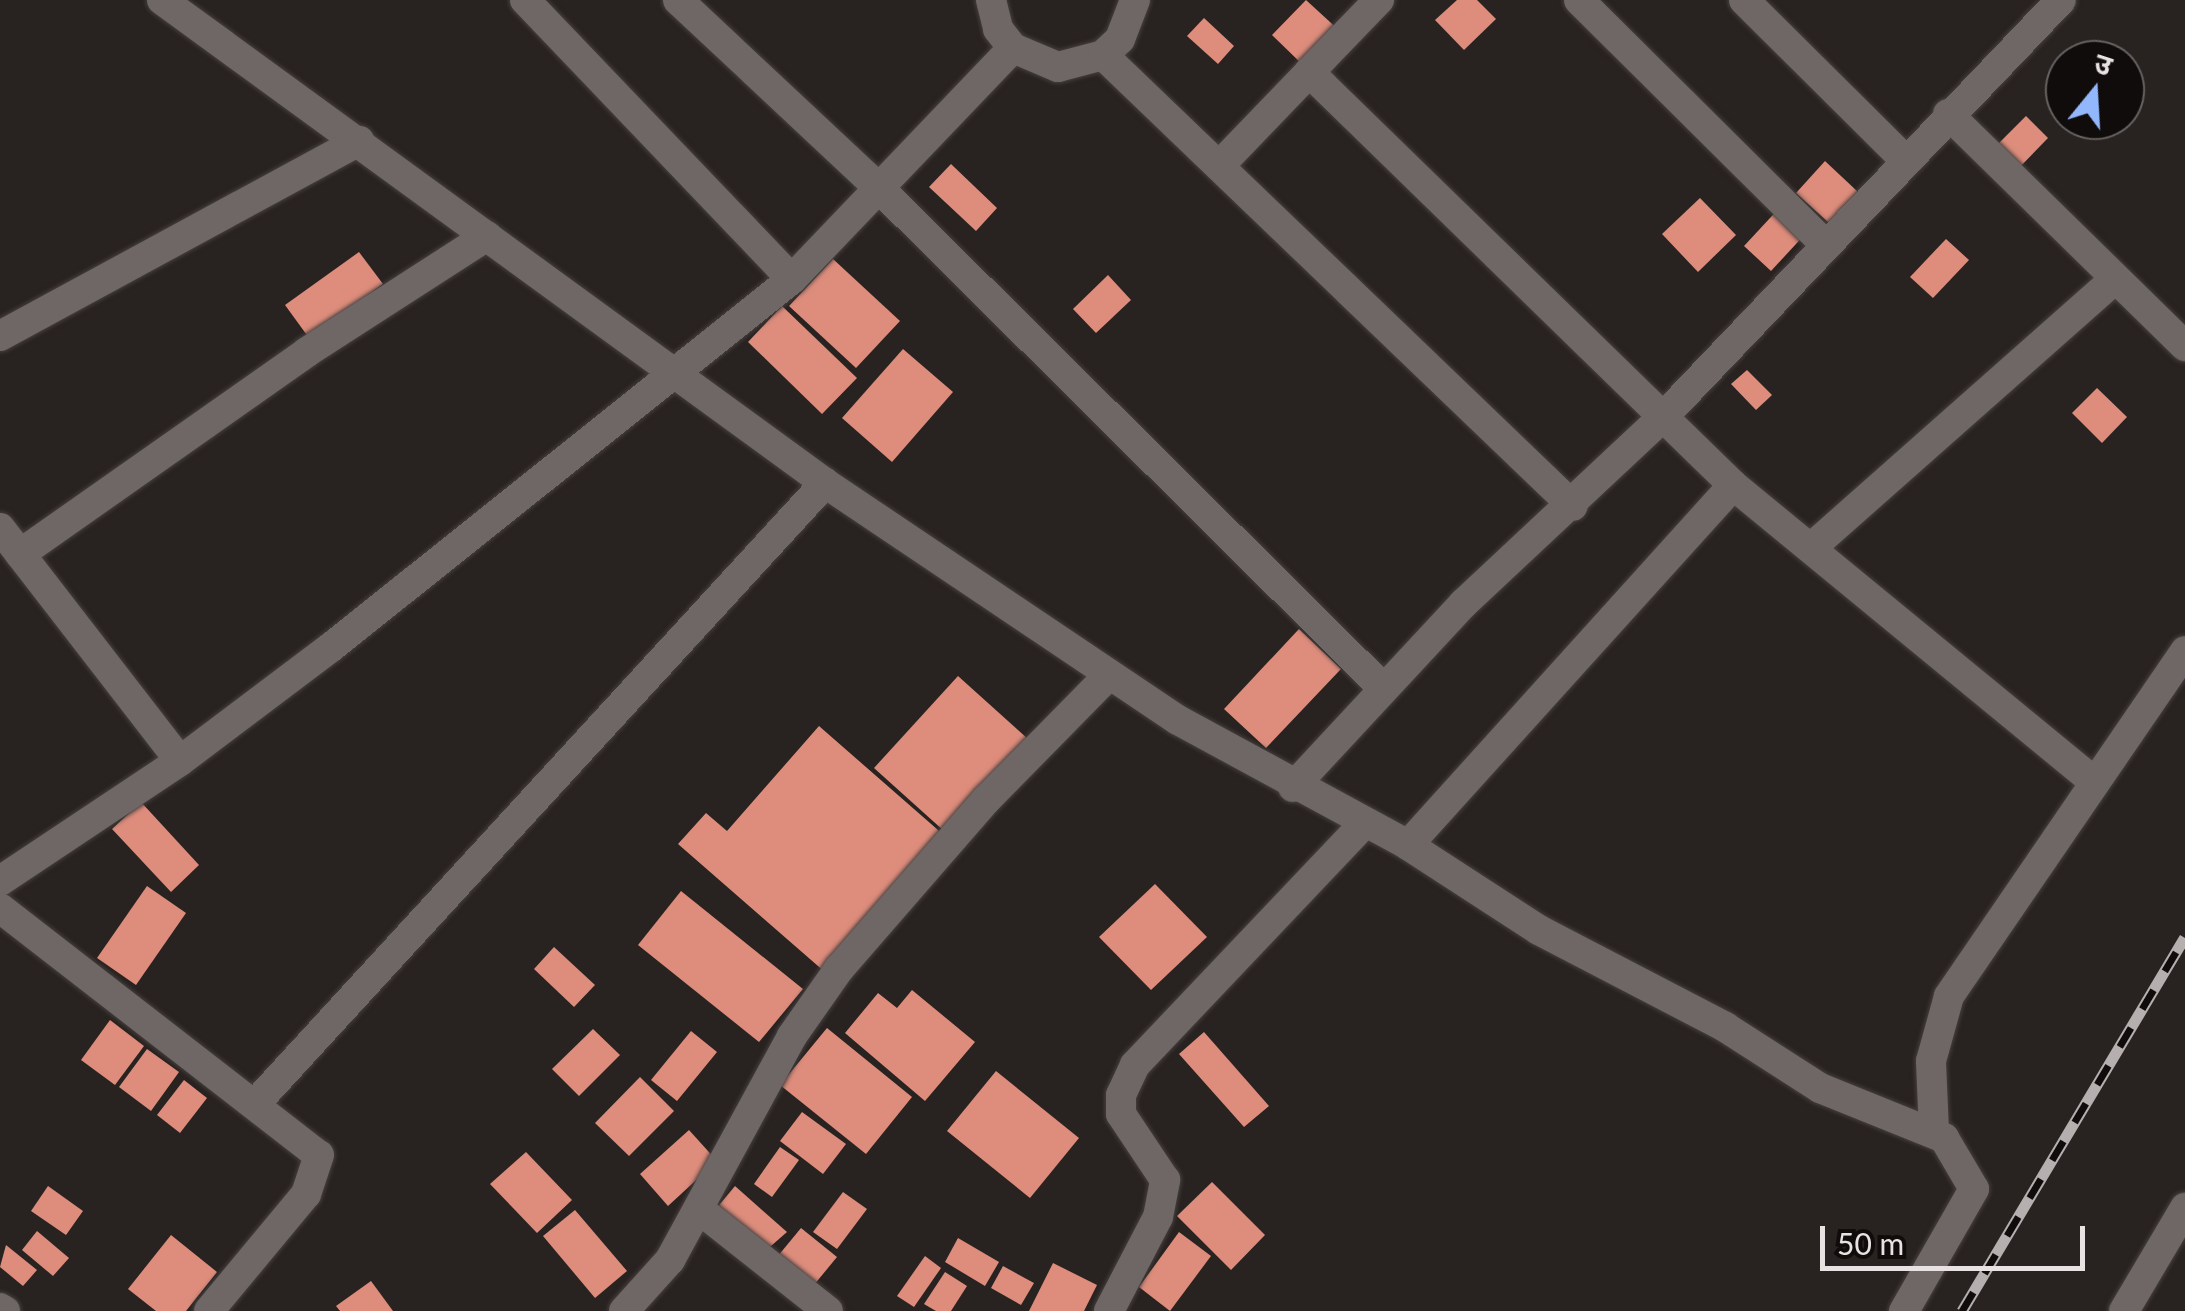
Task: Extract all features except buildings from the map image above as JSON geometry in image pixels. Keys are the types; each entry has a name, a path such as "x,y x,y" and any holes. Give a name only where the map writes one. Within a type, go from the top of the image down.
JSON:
{"street":[{"path":"162,0 825,483 1109,675 1293,787 1408,846 1538,930 1725,1027 1820,1088 1882,1118 1934,1131 1955,1150 1974,1189 1904,1311"},
{"path":"526,0 792,279"},
{"path":"678,0 881,190 1383,688"},
{"path":"990,0 998,29 1013,48 1058,67 1103,55 1120,40 1134,0"},
{"path":"1219,166 1379,0"},
{"path":"1579,0 1826,245"},
{"path":"1744,0 1904,159"},
{"path":"1293,787 1462,604 1572,506 1666,414 1904,159 2061,0"},
{"path":"0,881 180,761 792,279 1013,48"},
{"path":"1103,55 1572,506"},
{"path":"1309,72 1666,414 1734,486 2092,781"},
{"path":"1948,114 2185,346"},
{"path":"0,336 360,141"},
{"path":"20,554 261,383 487,236"},
{"path":"1812,547 2115,279"},
{"path":"256,1104 825,483"},
{"path":"1408,846 1734,486"},
{"path":"0,528 180,761"},
{"path":"1934,1131 1931,1060 1949,996 2092,781 2185,651"},
{"path":"624,1311 670,1260 792,1036 839,968 950,840 1109,675"},
{"path":"1109,1311 1158,1218 1165,1180 1122,1114 1121,1095 1135,1065 1364,824"},
{"path":"0,908 309,1145 320,1166 306,1194 209,1311"},
{"path":"2124,1311 2185,1208"},
{"path":"700,1210 828,1311"}],"railway":[{"path":"1962,1311 2185,937"}]}
